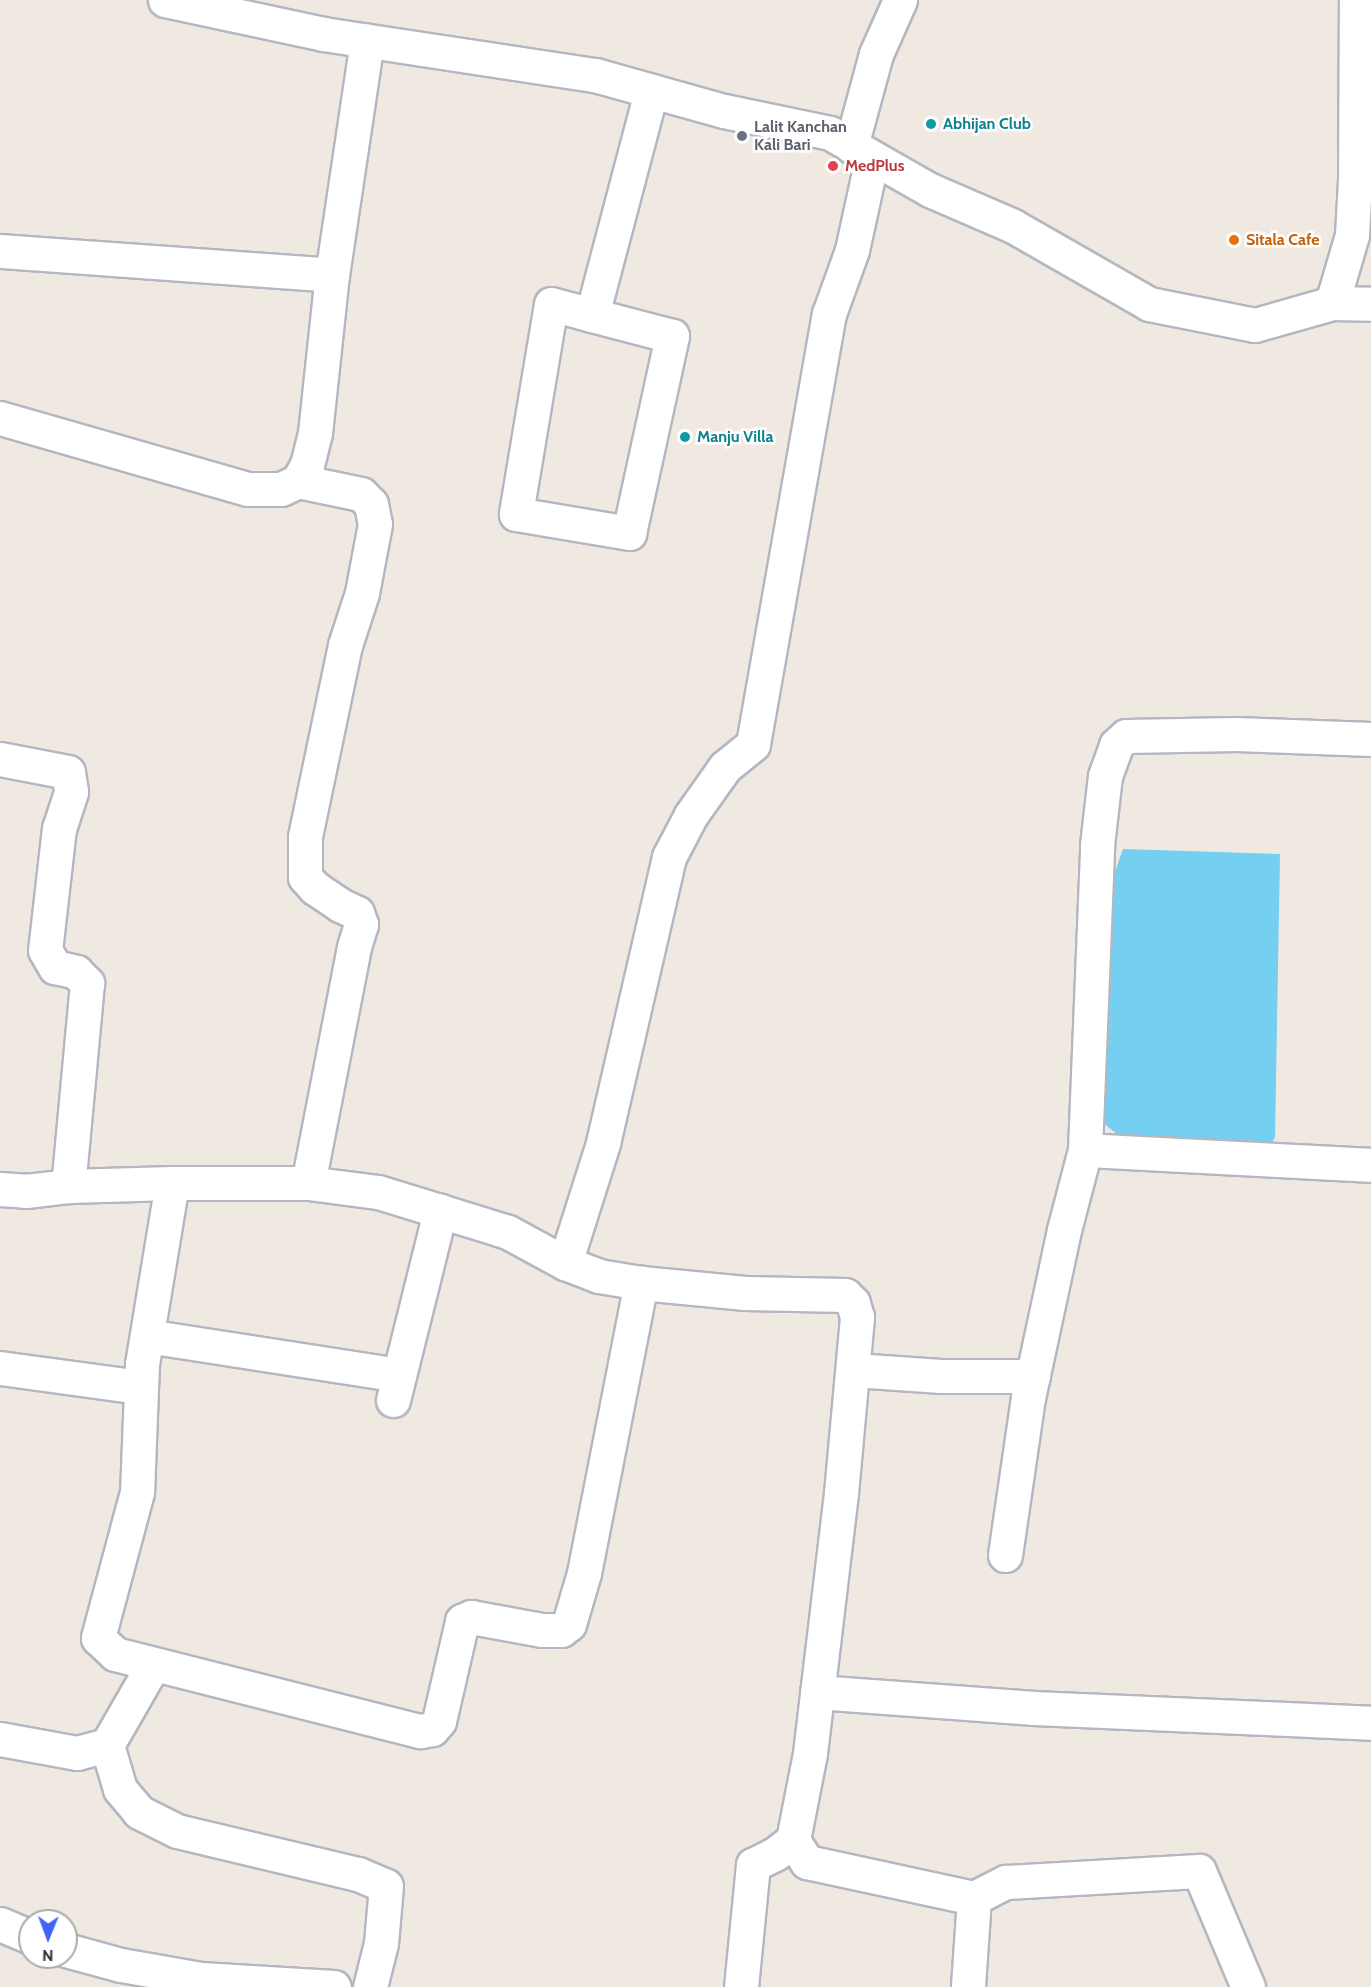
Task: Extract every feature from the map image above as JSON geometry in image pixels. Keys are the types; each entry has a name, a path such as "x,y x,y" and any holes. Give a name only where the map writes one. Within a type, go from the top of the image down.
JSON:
{"street":[{"path":"165,0 274,11 367,41 595,75 724,111 830,134 930,190 1013,226 1149,304 1255,325 1332,303 1371,304"},
{"path":"566,1263 603,1143 669,857 691,815 725,767 753,744 829,314 852,250 862,152 876,54 900,0"},
{"path":"1332,303 1352,235 1355,179 1356,0"},
{"path":"0,418 248,489 281,489 298,481 307,465 315,434 332,275 367,41"},
{"path":"592,315 651,91"},
{"path":"0,251 332,275"},
{"path":"551,304 592,315 672,336 629,533 516,514 551,304"},
{"path":"298,481 361,494 371,504 375,524 362,593 345,645 305,837 305,877 315,888 340,905 357,913 362,924 354,947 308,1182"},
{"path":"1005,1556 1032,1376 1064,1230 1085,1150 1097,844 1105,776 1116,745 1126,736 1236,734 1371,739"},
{"path":"0,759 68,772 71,792 59,828 45,950 55,967 76,972 87,983 68,1186"},
{"path":"1085,1150 1371,1165"},
{"path":"0,1190 26,1191 68,1186 172,1183 308,1182 378,1192 508,1232 566,1263 599,1276 641,1284 745,1293 845,1296 853,1304 857,1317 854,1370 810,1753 793,1840 775,1854 753,1865 741,1987"},
{"path":"172,1183 141,1387 137,1492 98,1638 115,1654 153,1665 420,1731 432,1728 439,1721 462,1621 471,1617 542,1630 561,1630 569,1624 584,1573 641,1284"},
{"path":"147,1336 396,1388 440,1211"},
{"path":"0,1368 141,1387"},
{"path":"854,1370 941,1376 1032,1376"},
{"path":"0,1739 77,1753 107,1745 153,1665"},
{"path":"817,1692 1034,1708 1371,1723"},
{"path":"107,1745 120,1789 140,1812 177,1831 358,1874 386,1886 381,1943 370,1987"},
{"path":"793,1840 807,1862 974,1898 1006,1882 1199,1871 1248,1987"},
{"path":"968,1987 974,1898"},
{"path":"0,1924 18,1931"},
{"path":"78,1953 121,1965 201,1979 232,1983 334,1987"}],"water":[{"path":"1123,849 1280,854 1275,1137 1265,1156 1134,1148 1091,1113 1111,883"}],"place":[{"name":"Abhijan Club","path":"931,124"},
{"name":"Lalit Kanchan Kali Bari","path":"742,136"},
{"name":"MedPlus","path":"833,166"},
{"name":"Sitala Cafe","path":"1234,240"},
{"name":"Manju Villa","path":"685,437"}]}
